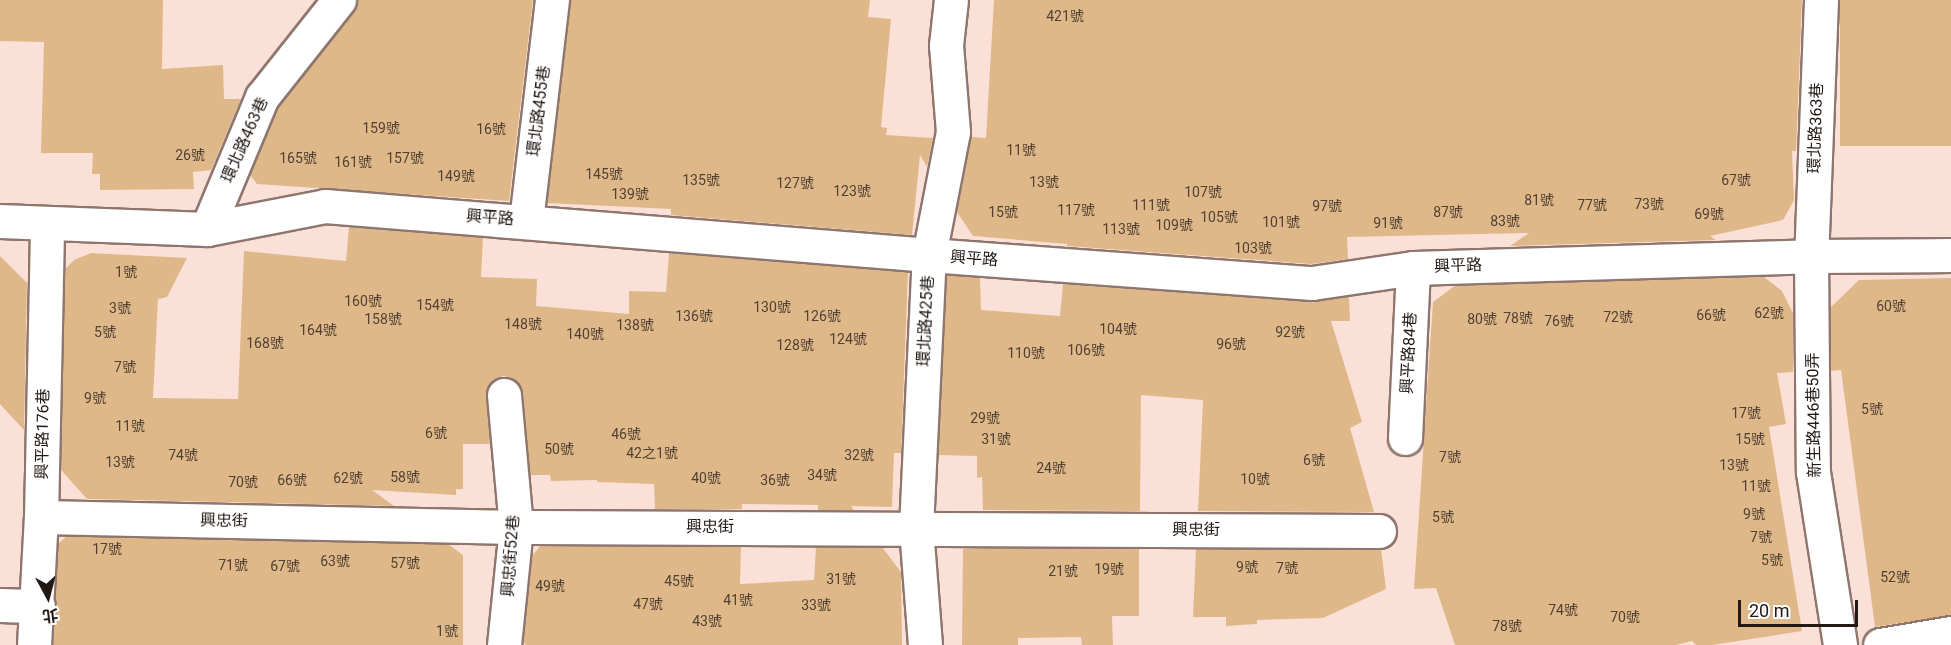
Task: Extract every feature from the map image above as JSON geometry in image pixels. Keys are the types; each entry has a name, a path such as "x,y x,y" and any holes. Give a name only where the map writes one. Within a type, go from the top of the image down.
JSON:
{"lane":[{"name":"環北路463巷","path":"207,230 262,97 339,0"},
{"name":"環北路455巷","path":"526,221 552,0"},
{"name":"環北路425巷","path":"925,645 916,528 929,255 952,132 945,45 951,0"},
{"name":"環北路363巷","path":"1811,256 1821,0"},
{"name":"興平路","path":"0,221 207,230 325,206 929,255 1312,283 1413,268 1811,256 1951,255"},
{"name":"興平路176巷","path":"34,645 38,606 41,517 47,224"},
{"name":"新生路446巷50弄","path":"1811,256 1813,472 1840,645"},
{"name":"興平路84巷","path":"1405,438 1413,268"},
{"name":"興忠街52巷","path":"504,395 516,527 504,645"},
{"name":"興忠街","path":"41,517 516,527 1379,531"},
{"path":"0,605 38,606"},
{"path":"1880,645 1951,633"}],"building":[{"path":"0,0 163,0 162,69 223,65 224,99 241,99 211,170 193,172 194,189 100,190 100,174 92,174 93,153 41,153 44,42 0,41"},
{"path":"357,0 533,0 509,201 257,184 250,175 278,107 354,12"},
{"path":"570,0 870,0 868,17 891,19 881,127 887,128 886,135 933,138 927,167 920,155 912,235 671,215 671,209 547,203"},
{"path":"994,0 1802,0 1796,151 1792,151 1794,200 1783,220 1710,236 1716,240 1510,246 1529,233 1347,237 1348,259 1311,264 1067,246 1067,244 973,236 957,212 971,137 986,138"},
{"path":"1840,0 1951,0 1951,146 1840,146"},
{"path":"349,227 483,238 481,277 537,279 536,306 629,314 629,291 666,292 669,253 908,272 901,453 894,453 892,507 851,506 854,510 818,510 818,505 742,504 742,509 655,509 654,484 597,482 597,480 551,481 550,475 530,475 523,393 519,384 503,376 493,380 487,388 490,444 463,444 463,489 456,489 456,495 372,490 394,506 87,499 61,470 65,269 74,260 91,253 187,258 167,297 158,299 153,398 238,399 244,251 346,261"},
{"path":"0,256 27,283 24,430 0,404"},
{"path":"947,275 980,278 981,310 1060,316 1063,284 1311,302 1349,296 1350,321 1331,321 1362,422 1350,428 1374,512 1198,511 1203,400 1141,395 1140,511 983,510 982,477 977,478 977,456 938,455"},
{"path":"1763,276 1782,291 1793,313 1793,372 1777,373 1786,424 1769,427 1802,631 1712,645 1696,645 1692,641 1676,645 1455,645 1436,588 1414,589 1433,302 1456,285"},
{"path":"1951,278 1951,615 1875,627 1841,370 1831,371 1830,308 1859,280"},
{"path":"67,536 448,544 463,555 463,645 53,645 58,544"},
{"path":"540,546 741,547 740,584 814,580 816,547 882,547 901,572 902,645 526,645 523,641 532,556"},
{"path":"963,549 1139,549 1139,616 1112,616 1113,645 1082,645 1081,637 1018,638 1018,645 962,645"},
{"path":"1196,549 1381,549 1386,589 1323,618 1257,620 1257,624 1226,626 1226,617 1193,617"}]}
